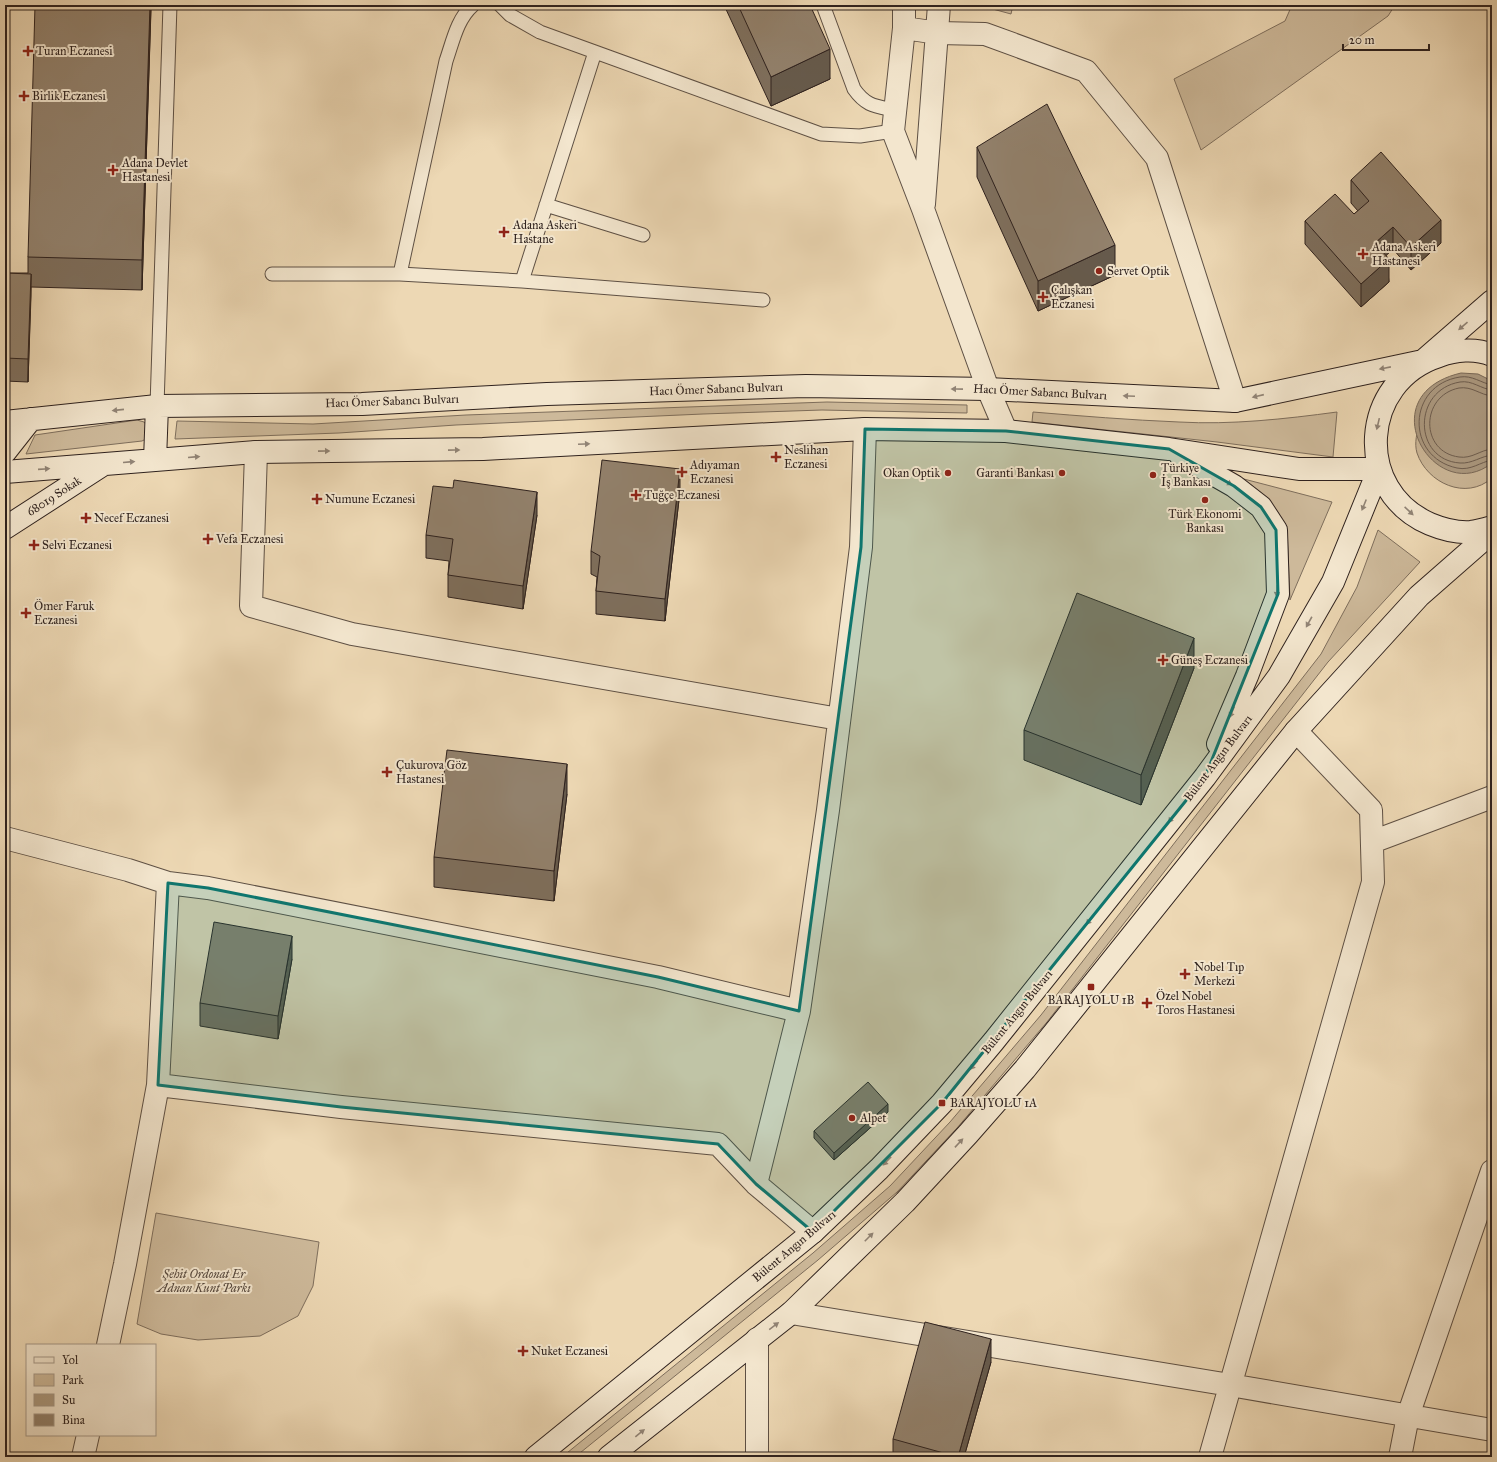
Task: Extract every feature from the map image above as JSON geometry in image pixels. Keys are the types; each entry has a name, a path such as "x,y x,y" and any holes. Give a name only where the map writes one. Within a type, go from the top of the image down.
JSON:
{"street":[{"path":"904,5 904,28 894,121 923,209 988,389 1006,431"},
{"path":"923,209 940,5"},
{"path":"904,28 938,33 985,34 1086,71 1157,158 1235,401"},
{"path":"1492,300 1423,361 1398,380 1382,407 1375,437 1379,469 1393,496 1416,518 1443,529 1471,532 1492,528"},
{"path":"1423,361 1453,351 1485,352 1492,355"},
{"name":"Hacı Ömer Sabancı Bulvarı","path":"5,422 157,406 362,404 547,394 806,386 988,389 1235,401 1423,361"},
{"path":"155,460 157,406"},
{"path":"5,452 31,419"},
{"path":"5,472 256,452 483,449 864,429 1006,431 1169,449 1299,469 1379,469"},
{"path":"756,1184 799,1011 861,547 864,429"},
{"path":"1169,449 1234,486 1261,507 1276,530 1278,594 1247,676 1205,777"},
{"path":"256,452 251,606 352,634 839,719"},
{"name":"68019 Sokak","path":"5,528 104,464"},
{"name":"Bülent Angın Bulvarı","path":"536,1457 813,1232 879,1169 942,1103 1205,777 1283,670 1332,582 1379,469"},
{"path":"609,1457 791,1313 904,1202 968,1134 1020,1074 1296,731 1419,596 1492,532"},
{"path":"1210,1457 1373,882 1371,810 1296,731"},
{"path":"1372,842 1492,797"},
{"path":"5,838 128,870 168,883 208,888 650,976 799,1011"},
{"path":"108,1344 125,1264 158,1085 168,883"},
{"path":"158,1085 341,1107 718,1144 756,1184 813,1232"},
{"path":"1400,1457 1408,1416 1492,1171"},
{"path":"791,1313 1230,1384 1492,1430"},
{"path":"757,1339 757,1457"},
{"path":"83,1457 88,1436"}],"lane":[{"path":"157,406 170,5"},
{"path":"400,274 446,61 457,27 466,11 473,5"},
{"path":"500,5 510,15 540,32 821,134 860,136 894,121"},
{"path":"823,5 854,89 861,100 894,121"},
{"path":"522,281 595,52"},
{"path":"546,205 644,234"},
{"path":"272,274 400,274 522,281 763,300"}],"highlighted area":[{"path":"865,429 1006,431 1169,449 1234,486 1261,507 1276,530 1278,594 1205,777 942,1103 813,1232 756,1184 718,1144 341,1107 158,1085 168,883 208,888 658,977 799,1011 861,547"}],"green space":[{"path":"978,5 1013,5 1011,14"},
{"path":"1292,5 1395,5 1388,16 1201,150 1174,79 1285,21"},
{"path":"827,402 967,405 967,413 822,410 456,425 339,433 175,439 177,421 313,424 466,415"},
{"path":"1492,404 1492,478 1482,485 1471,488 1459,488 1438,480 1429,473 1422,464 1416,449 1417,434 1420,422"},
{"path":"1033,412 1124,419 1218,423 1258,421 1337,412 1333,457 1217,442 1032,422"},
{"path":"137,420 144,422 149,428 148,438 142,441 26,454 35,435"},
{"path":"1240,478 1332,502 1290,600 1287,526"},
{"path":"1378,530 1420,562 1328,662 1047,1022 957,1128 897,1192 818,1260 575,1457 562,1457 813,1253 890,1186 950,1122 1041,1015 1321,654 1357,587"},
{"name":"Şehit Ordonat Er Adnan Kunt Parkı","path":"156,1213 319,1242 313,1286 298,1316 260,1336 198,1340 161,1334 137,1324"}],"water":[{"path":"1461,373 1478,374 1492,381 1492,463 1470,473 1450,471 1432,460 1420,443 1414,423 1418,403 1433,385"}],"building":[{"path":"5,5 6,5 5,42"},
{"path":"35,5 150,5 142,260 28,257"},
{"path":"738,5 810,5 830,49 771,77"},
{"path":"1047,104 1115,245 1038,281 977,147"},
{"path":"1381,152 1441,220 1411,247 1393,227 1375,243 1389,259 1361,284 1305,221 1335,194 1354,214 1369,201 1351,180"},
{"path":"5,273 31,274 28,359 5,358"},
{"path":"602,460 680,469 665,599 596,591 600,556 591,551"},
{"path":"454,480 537,492 523,586 448,575 453,539 426,535 433,486 453,488"},
{"path":"1077,593 1194,638 1141,775 1024,730"},
{"path":"447,750 567,764 554,871 434,857"},
{"path":"214,922 292,936 278,1016 200,1003"},
{"path":"868,1082 888,1104 834,1153 814,1131"},
{"path":"925,1322 991,1339 958,1457 893,1439"}],"place":[{"name":"Turan Eczanesi","path":"28,51"},
{"name":"Birlik Eczanesi","path":"24,96"},
{"name":"Adana Devlet Hastanesi","path":"113,170"},
{"name":"Adana Askeri Hastane","path":"504,232"},
{"name":"Adana Askeri Hastanesi","path":"1363,254"},
{"name":"Servet Optik","path":"1099,271"},
{"name":"Çalışkan Eczanesi","path":"1043,297"},
{"name":"Neslihan Eczanesi","path":"776,457"},
{"name":"Adıyaman Eczanesi","path":"682,472"},
{"name":"Okan Optik","path":"948,473"},
{"name":"Garanti Bankası","path":"1062,473"},
{"name":"Türkiye İş Bankası","path":"1153,475"},
{"name":"Tuğçe Eczanesi","path":"636,495"},
{"name":"Numune Eczanesi","path":"317,499"},
{"name":"Türk Ekonomi Bankası","path":"1205,500"},
{"name":"Necef Eczanesi","path":"86,518"},
{"name":"Vefa Eczanesi","path":"208,539"},
{"name":"Selvi Eczanesi","path":"34,545"},
{"name":"Ömer Faruk Eczanesi","path":"26,613"},
{"name":"Güneş Eczanesi","path":"1163,660"},
{"name":"Çukurova Göz Hastanesi","path":"387,772"},
{"name":"Nobel Tıp Merkezi","path":"1185,974"},
{"name":"BARAJYOLU 1B","path":"1091,987"},
{"name":"Özel Nobel Toros Hastanesi","path":"1147,1003"},
{"name":"BARAJYOLU 1A","path":"942,1103"},
{"name":"Alpet","path":"852,1118"},
{"name":"Nuket Eczanesi","path":"523,1351"}]}
